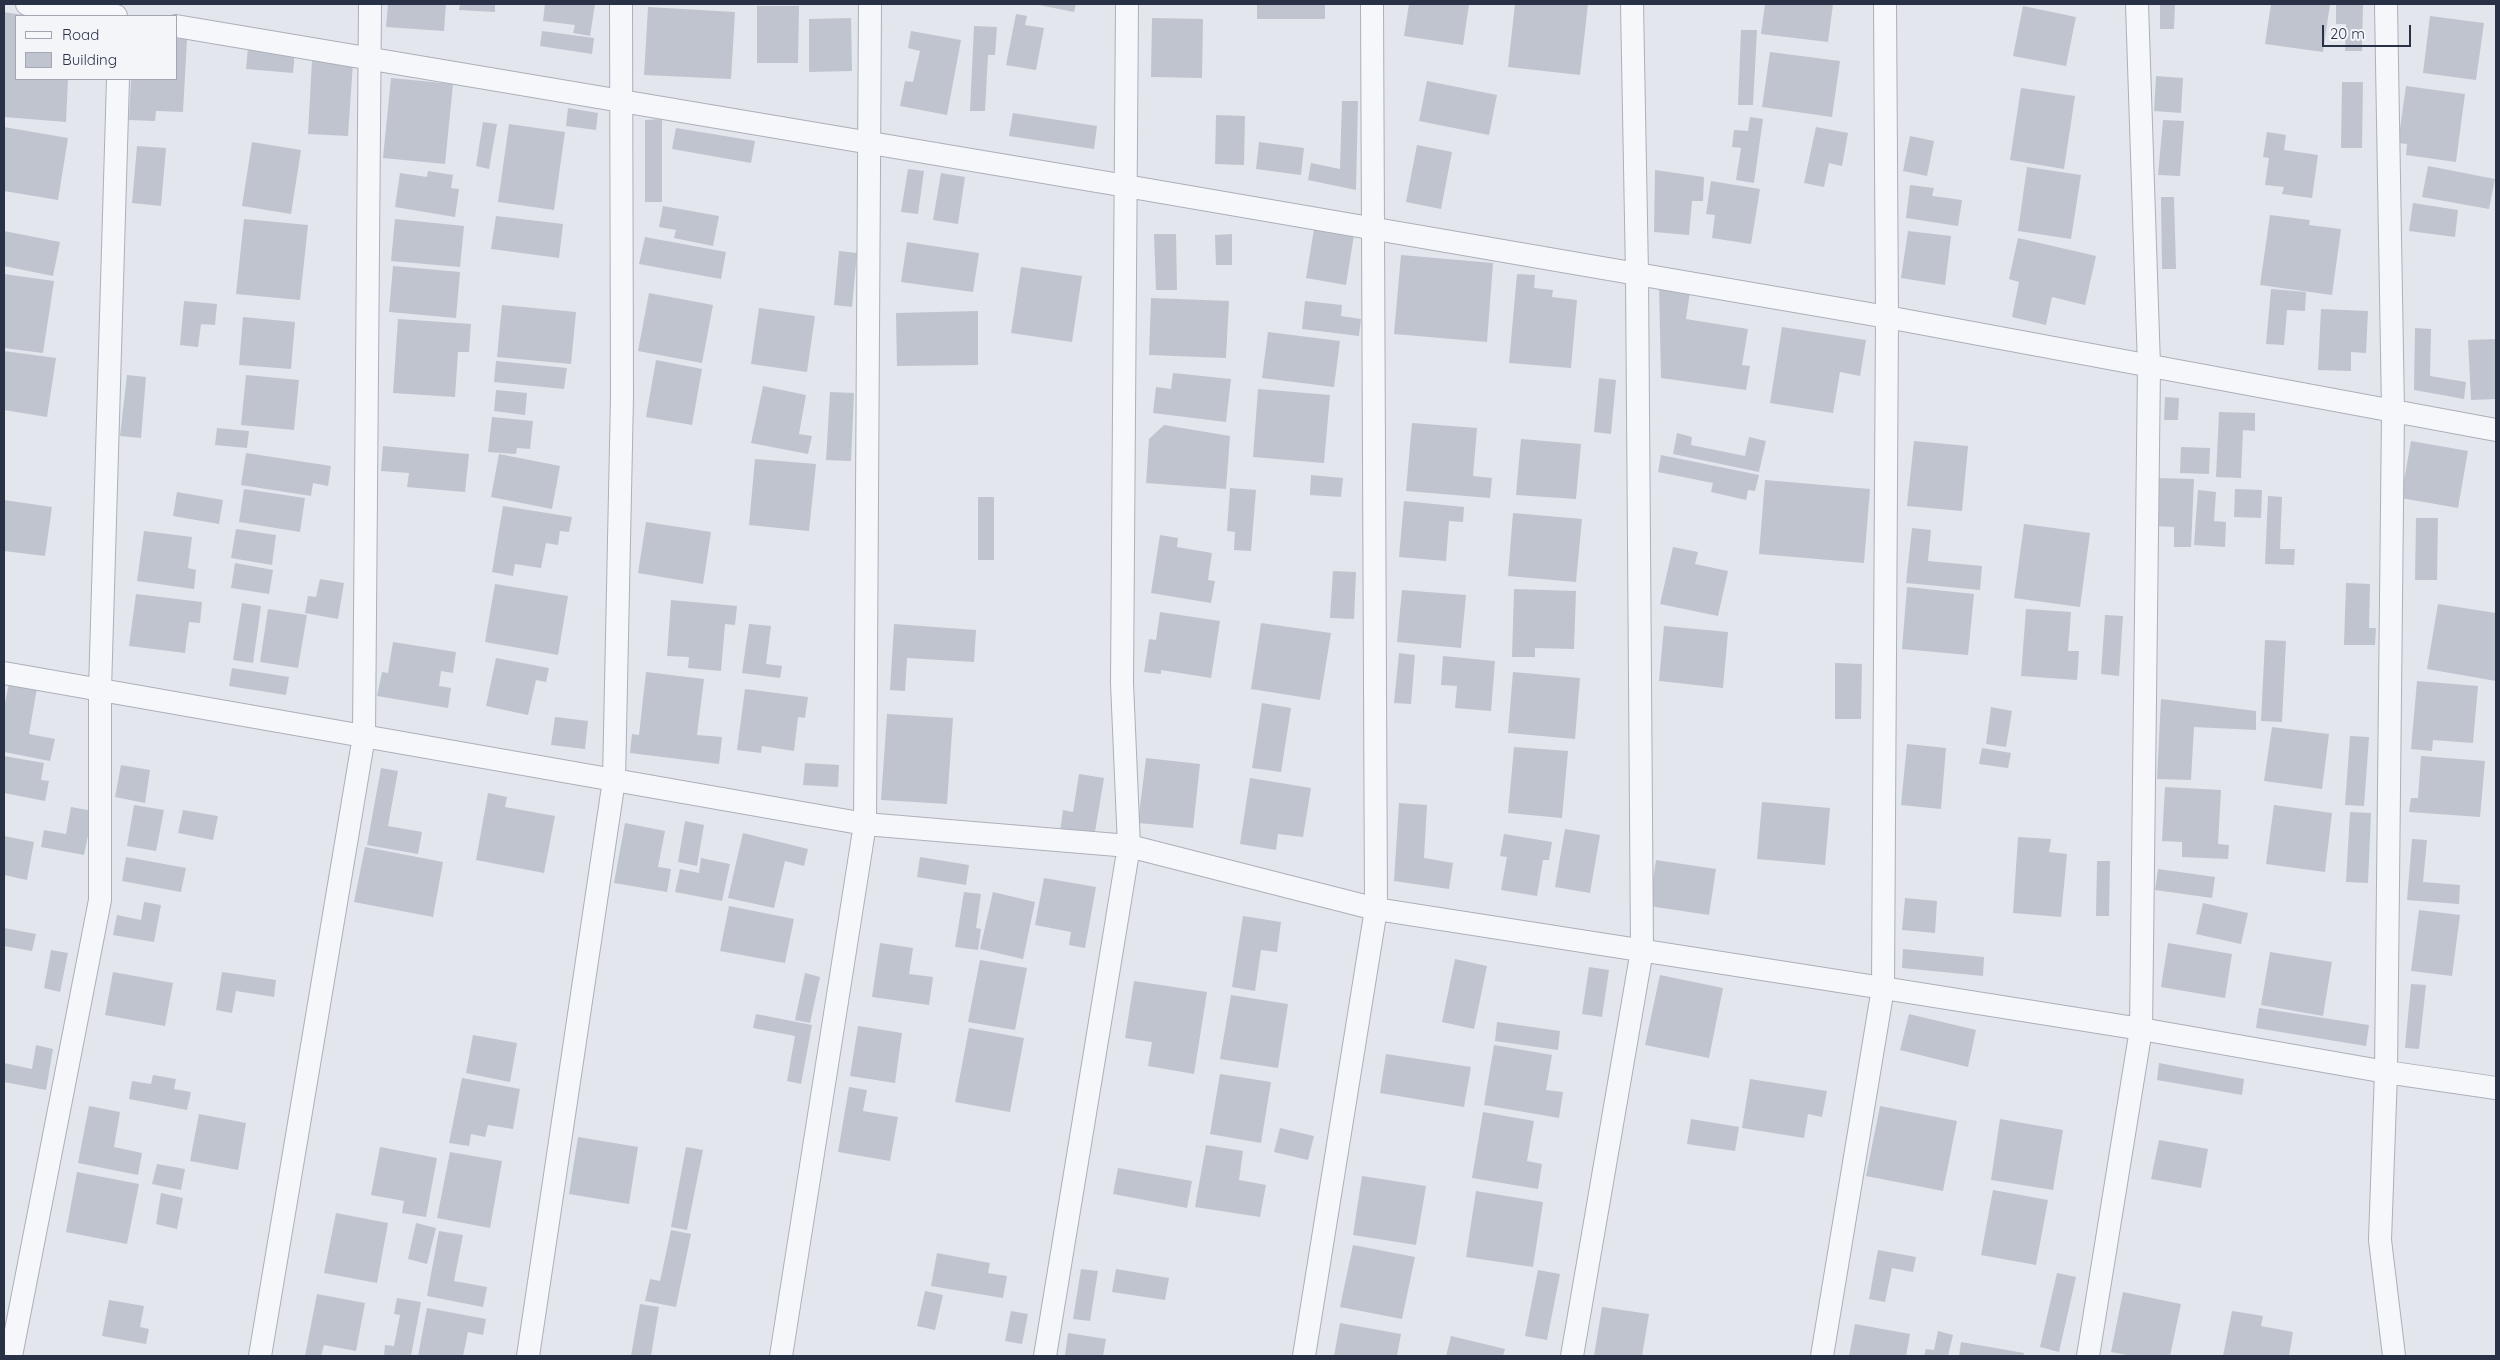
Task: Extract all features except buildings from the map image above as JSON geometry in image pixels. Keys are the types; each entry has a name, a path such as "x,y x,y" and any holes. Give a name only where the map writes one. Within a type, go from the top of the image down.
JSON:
{"street":[{"path":"27,4 110,15"},
{"path":"260,1356 364,736 370,4"},
{"path":"528,1356 614,780 622,397 621,4"},
{"path":"781,1356 864,824 870,4"},
{"path":"1045,1356 1129,846 1122,683 1127,4"},
{"path":"1304,1356 1376,909 1372,4"},
{"path":"1572,1356 1642,950 1637,274 1632,4"},
{"path":"1822,1356 1883,988 1887,317 1885,4"},
{"path":"2088,1356 2141,1029 2149,366 2138,4"},
{"path":"2386,4 2393,411 2386,1072 2380,1240 2389,1350"},
{"path":"178,26 869,142 1887,317 2496,430"},
{"path":"11,1356 100,900 100,690 118,80"},
{"path":"4,673 864,824 1129,846 1376,909 2141,1029 2386,1072 2496,1088"}]}
